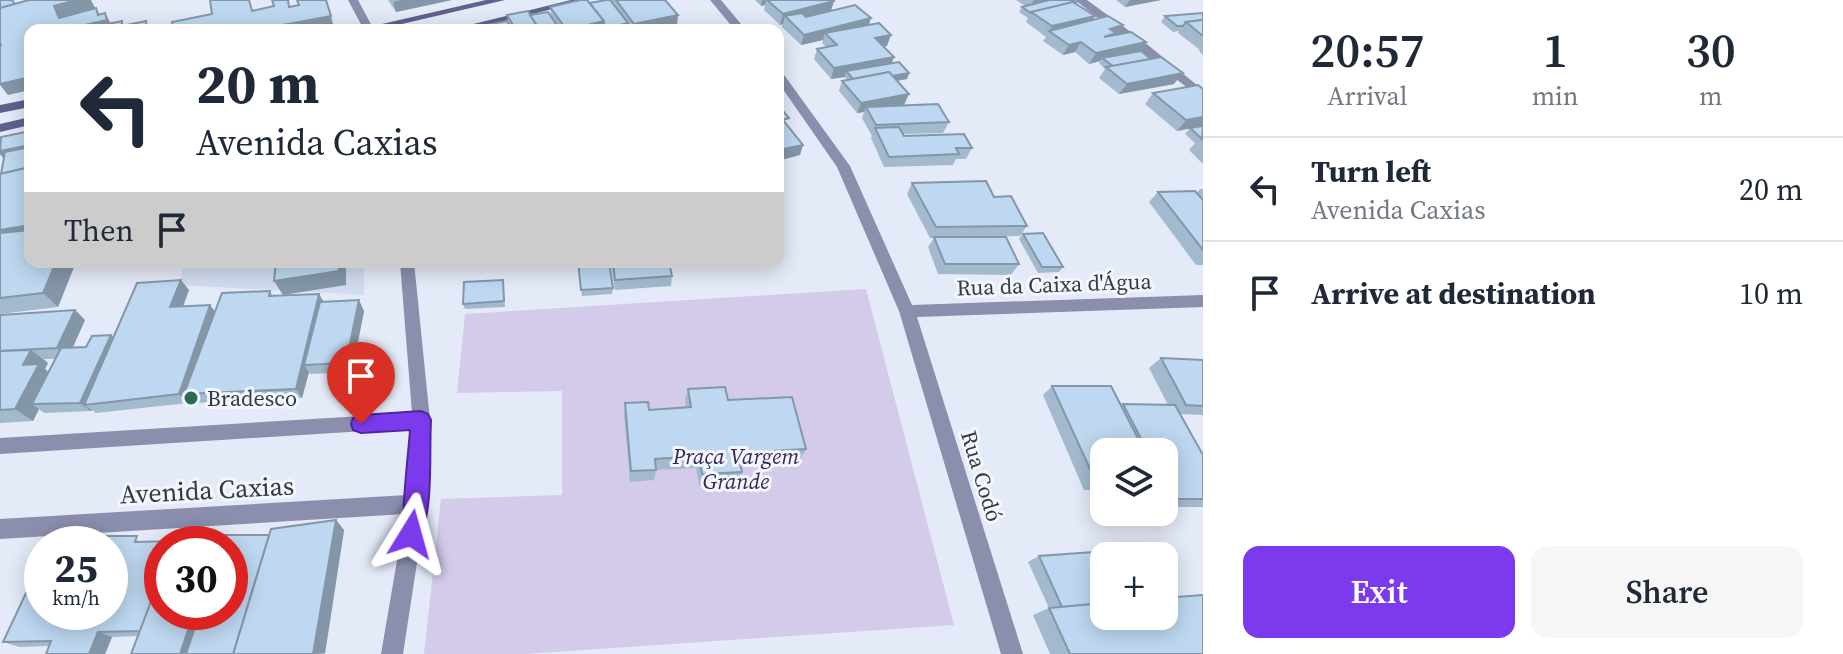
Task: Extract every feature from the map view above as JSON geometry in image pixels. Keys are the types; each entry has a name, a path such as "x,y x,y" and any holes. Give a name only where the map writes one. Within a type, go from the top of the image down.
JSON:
{"street":[{"path":"353,0 364,24"},
{"path":"389,24 500,0"},
{"path":"480,24 584,0"},
{"path":"715,0 736,24"},
{"path":"1080,0 1139,43 1203,96"},
{"name":"Rua Codó","path":"784,82 843,166 907,311 1012,654"},
{"path":"0,109 24,104"},
{"path":"0,128 24,122"},
{"path":"392,654 416,504 421,420 408,268"},
{"name":"Rua da Caixa d'Água","path":"907,311 1203,301"},
{"path":"0,446 421,420"},
{"name":"Avenida Caxias","path":"0,529 416,504"}],"shaded area":[{"path":"183,268 364,268 364,295 180,285"}],"green space":[{"name":"Praça Vargem Grande","path":"866,289 954,625 525,654 424,654 441,499 562,495 562,391 457,393 465,314"}],"building":[{"path":"0,0 12,0 15,4 0,8"},
{"path":"29,0 77,0 54,6 59,18 96,8 98,15 105,13 107,20 89,24 24,24 24,78 0,84 0,8"},
{"path":"210,0 249,0 252,11 274,6 272,0 288,0 289,7 299,5 297,0 326,0 331,16 288,24 172,24 212,14"},
{"path":"587,0 604,21 563,24 550,7"},
{"path":"610,0 628,23 604,24 590,3"},
{"path":"616,0 665,0 678,15 634,24"},
{"path":"767,0 833,0 834,1 783,14"},
{"path":"1049,0 1073,0 1077,3 1031,13 1022,7"},
{"path":"1073,2 1095,16 1052,26 1031,12"},
{"path":"855,5 871,18 804,35 785,16 802,13 806,17"},
{"path":"528,11 536,24 512,24 507,15"},
{"path":"548,12 556,24 536,24 530,15"},
{"path":"1203,13 1203,20 1186,22 1183,26 1177,26 1165,16"},
{"path":"1108,16 1123,25 1110,29 1116,33 1104,37 1131,32 1146,42 1096,53 1081,42 1069,45 1049,31"},
{"path":"1203,20 1203,36 1186,22"},
{"path":"879,23 891,35 875,38 894,57 834,68 817,49 837,45 825,33"},
{"path":"1141,51 1151,59 1113,66 1102,58"},
{"path":"1161,57 1183,73 1127,84 1106,67"},
{"path":"899,62 909,73 892,76 889,72 853,79 846,71"},
{"path":"889,72 909,94 861,103 842,81"},
{"path":"1198,85 1203,89 1203,117 1186,120 1153,93"},
{"path":"938,104 949,122 876,125 866,107"},
{"path":"784,121 803,145 784,149"},
{"path":"1203,126 1202,139 1190,128"},
{"path":"899,127 904,136 964,134 972,148 956,148 959,154 889,157 875,128"},
{"path":"24,132 24,146 0,151 1,137"},
{"path":"24,148 24,168 1,174 5,152"},
{"path":"24,168 24,226 0,230 0,174"},
{"path":"986,181 994,197 1011,196 1027,226 936,227 912,183"},
{"path":"1195,191 1203,200 1203,250 1158,192"},
{"path":"24,231 24,268 53,268 43,293 0,298 0,233"},
{"path":"1043,233 1063,267 1042,267 1023,234"},
{"path":"934,237 1006,237 1019,264 945,264"},
{"path":"275,268 339,268 339,271 274,281"},
{"path":"579,268 610,268 613,288 581,290"},
{"path":"614,268 670,268 672,276 615,280"},
{"path":"181,280 170,307 210,305 179,394 84,405 137,283"},
{"path":"503,280 504,301 463,304 464,282"},
{"path":"270,291 269,296 319,294 296,389 184,394 222,293"},
{"path":"359,300 346,363 304,365 320,302"},
{"path":"75,310 57,348 0,351 0,315"},
{"path":"111,335 80,403 32,404 61,348 86,347 92,336"},
{"path":"31,350 23,365 39,364 15,409 0,410 0,351"},
{"path":"1161,358 1203,360 1203,406 1186,405"},
{"path":"1052,386 1111,386 1138,438 1090,438 1090,469"},
{"path":"725,387 728,400 792,397 806,449 738,453 742,472 702,474 699,456 655,459 656,470 631,471 625,403 648,402 649,410 691,407 688,389"},
{"path":"1123,404 1175,405 1203,455 1203,499 1178,499 1178,438 1141,438"},
{"path":"336,520 313,654 233,654 240,630 248,630 248,605 271,529"},
{"path":"248,535 269,535 248,604"},
{"path":"128,536 137,536 135,542 144,542 144,620 140,631 98,632 89,654 46,654 51,641 3,642 24,597 24,630 128,630"},
{"path":"1090,552 1090,604 1062,607 1039,556"},
{"path":"1203,595 1203,654 1070,654 1049,608 1090,604 1090,630 1178,630 1178,597"},
{"path":"144,620 144,630 188,630 180,654 131,654"},
{"path":"194,630 240,630 233,654 186,654"}],"place":[{"name":"Bradesco","path":"191,398"}],"route":[{"path":"361,424 421,420 411,534"}]}
